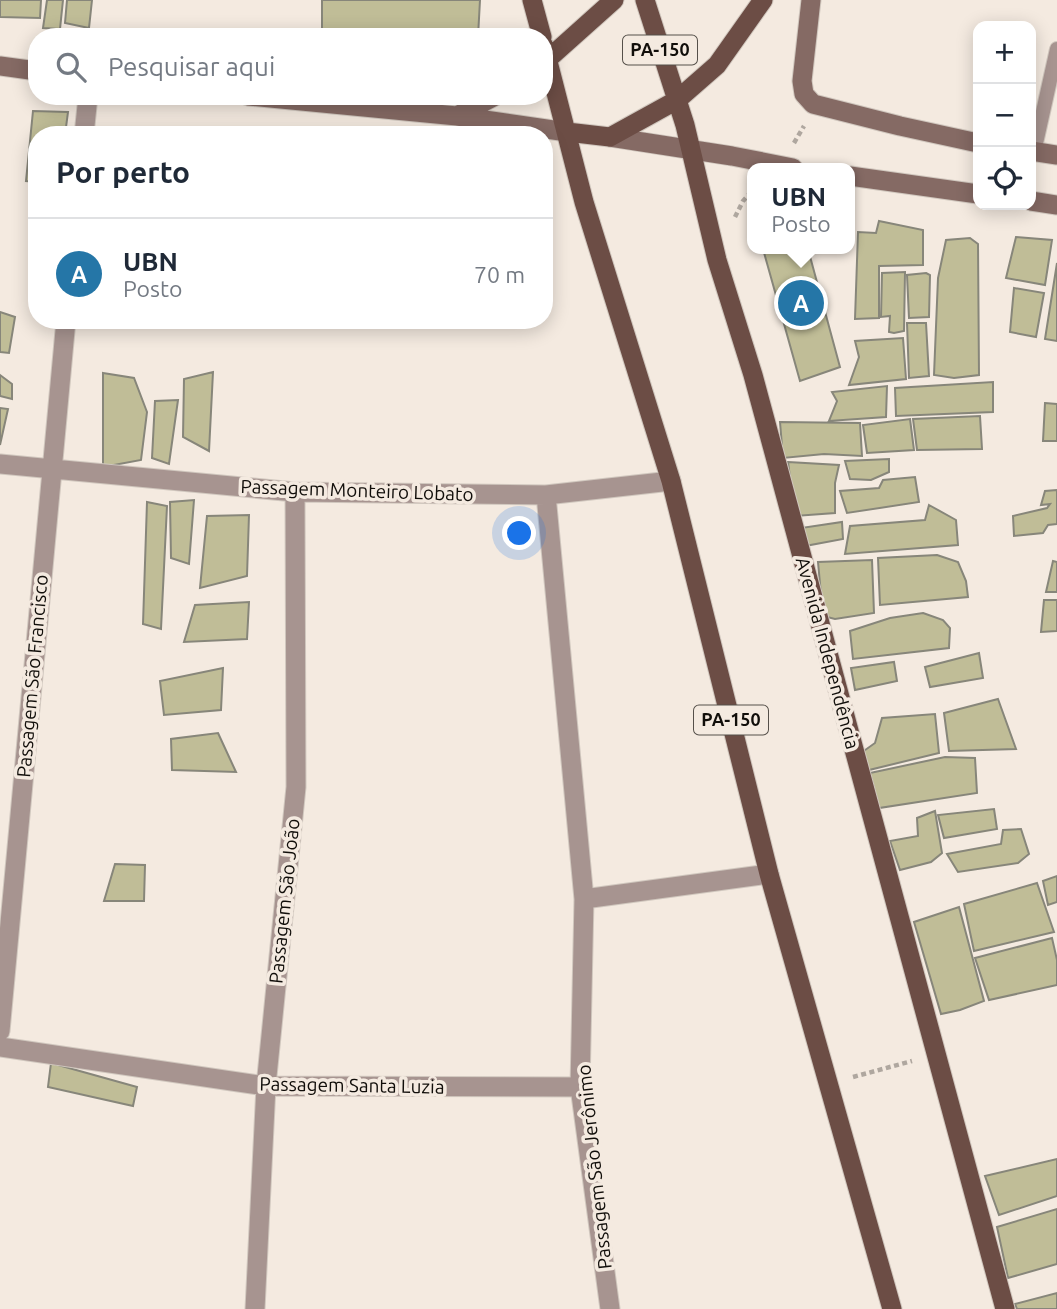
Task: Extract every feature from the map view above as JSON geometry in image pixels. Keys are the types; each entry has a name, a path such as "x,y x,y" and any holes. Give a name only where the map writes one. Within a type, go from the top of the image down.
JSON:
{"main road":[{"path":"532,0 540,28"},
{"path":"553,50 614,0"},
{"name":"Avenida Independência","path":"645,0 692,150 717,260 753,375 1005,1309"},
{"path":"610,137 677,100 717,65 764,0"},
{"path":"811,0 802,81 804,94 813,104 973,142"},
{"path":"0,66 28,70"},
{"name":"PA-150","path":"553,84 584,202 671,481 769,874 892,1309"},
{"path":"339,105 457,116 526,126"},
{"path":"457,116 478,105"},
{"path":"553,130 765,163"},
{"path":"1036,152 1057,155"},
{"path":"855,177 973,193"},
{"path":"1036,202 1057,205"}],"street":[{"path":"85,126 87,105"},
{"name":"Passagem São Francisco","path":"0,1031 65,329"},
{"name":"Passagem Monteiro Lobato","path":"0,464 295,492 546,495 671,481"},
{"name":"Passagem São João","path":"255,1309 266,1086 296,787 295,492"},
{"name":"Passagem São Jerônimo","path":"546,495 584,898 580,1087 610,1309"},
{"path":"584,898 769,874"},
{"name":"Passagem Santa Luzia","path":"0,1047 266,1086 580,1087"}],"lane":[{"path":"1033,147 1057,49"}],"path":[{"path":"828,1084 936,1055"}],"building":[{"path":"0,0 41,0 40,18 0,17"},
{"path":"47,0 63,0 60,28 43,28"},
{"path":"67,0 92,0 89,28 65,23"},
{"path":"322,0 480,0 478,28 322,28"},
{"path":"33,111 68,112 66,126 32,126"},
{"path":"879,221 923,230 923,265 879,266 879,318 855,319 858,232 876,233"},
{"path":"1016,237 1052,240 1045,285 1006,278"},
{"path":"970,238 978,244 979,375 954,378 934,375 938,278 946,240"},
{"path":"764,254 809,254 840,367 800,381"},
{"path":"1057,263 1057,341 1045,339"},
{"path":"905,272 904,331 889,332 890,316 881,317 882,273"},
{"path":"907,275 930,275 929,317 909,318"},
{"path":"1014,288 1044,293 1036,337 1010,332"},
{"path":"0,312 15,317 9,353 0,352"},
{"path":"907,323 926,323 929,376 909,378"},
{"path":"903,338 906,379 849,385 859,357 855,341"},
{"path":"213,372 209,451 183,437 184,379"},
{"path":"103,373 134,378 147,412 141,460 103,467"},
{"path":"0,375 12,384 12,399 0,396"},
{"path":"993,382 993,412 896,416 895,388"},
{"path":"887,386 886,417 829,421 837,401 832,392"},
{"path":"178,400 169,464 152,458 155,401"},
{"path":"1045,403 1057,404 1057,441 1043,441"},
{"path":"0,408 8,409 0,445"},
{"path":"980,416 982,449 917,450 913,419"},
{"path":"910,419 914,450 867,453 863,425"},
{"path":"780,422 860,423 862,456 824,454 783,458"},
{"path":"889,459 889,472 871,480 850,479 845,461"},
{"path":"788,462 839,465 835,483 835,513 795,516"},
{"path":"915,477 919,502 847,513 840,491 879,488 883,480"},
{"path":"1057,490 1057,524 1048,525 1043,533 1014,536 1013,516 1047,508 1050,504 1041,505 1045,491"},
{"path":"194,500 189,564 171,558 170,502"},
{"path":"147,502 167,506 161,629 143,624"},
{"path":"929,505 956,520 958,545 845,554 850,526 925,520"},
{"path":"249,515 247,576 200,588 207,516"},
{"path":"842,522 843,539 805,546 801,528"},
{"path":"937,555 958,562 966,581 968,597 880,605 878,558"},
{"path":"872,560 874,613 835,619 823,616 818,562"},
{"path":"1053,561 1057,562 1057,592 1046,592"},
{"path":"1044,600 1057,600 1057,631 1041,632"},
{"path":"249,602 247,639 184,642 195,605"},
{"path":"923,613 943,620 950,628 949,648 853,659 850,631 890,618"},
{"path":"979,653 983,678 930,687 925,667"},
{"path":"894,662 897,681 855,690 851,668"},
{"path":"223,668 221,710 164,715 160,681"},
{"path":"998,699 1016,749 949,751 944,713"},
{"path":"935,714 939,753 869,770 861,753 875,743 882,718"},
{"path":"218,733 236,772 172,770 171,739"},
{"path":"945,757 975,758 977,793 879,808 870,773"},
{"path":"994,809 997,829 944,838 938,815"},
{"path":"935,811 942,853 931,862 900,870 890,841 918,836 917,818"},
{"path":"1021,829 1029,854 1018,863 958,872 947,854 1001,844 1003,830"},
{"path":"115,864 145,865 144,901 104,901"},
{"path":"1057,876 1057,902 1048,905 1043,881"},
{"path":"1037,883 1054,932 974,951 964,904"},
{"path":"959,907 984,1001 941,1014 914,922"},
{"path":"1052,938 1057,960 1057,985 989,1000 975,958"},
{"path":"51,1063 137,1087 133,1106 48,1087"},
{"path":"1057,1159 1057,1196 999,1215 985,1176"},
{"path":"1057,1209 1057,1264 1008,1278 997,1227"},
{"path":"1057,1293 1057,1309 1017,1309 1015,1304"}],"place":[{"name":"UBN","path":"801,303"}]}
